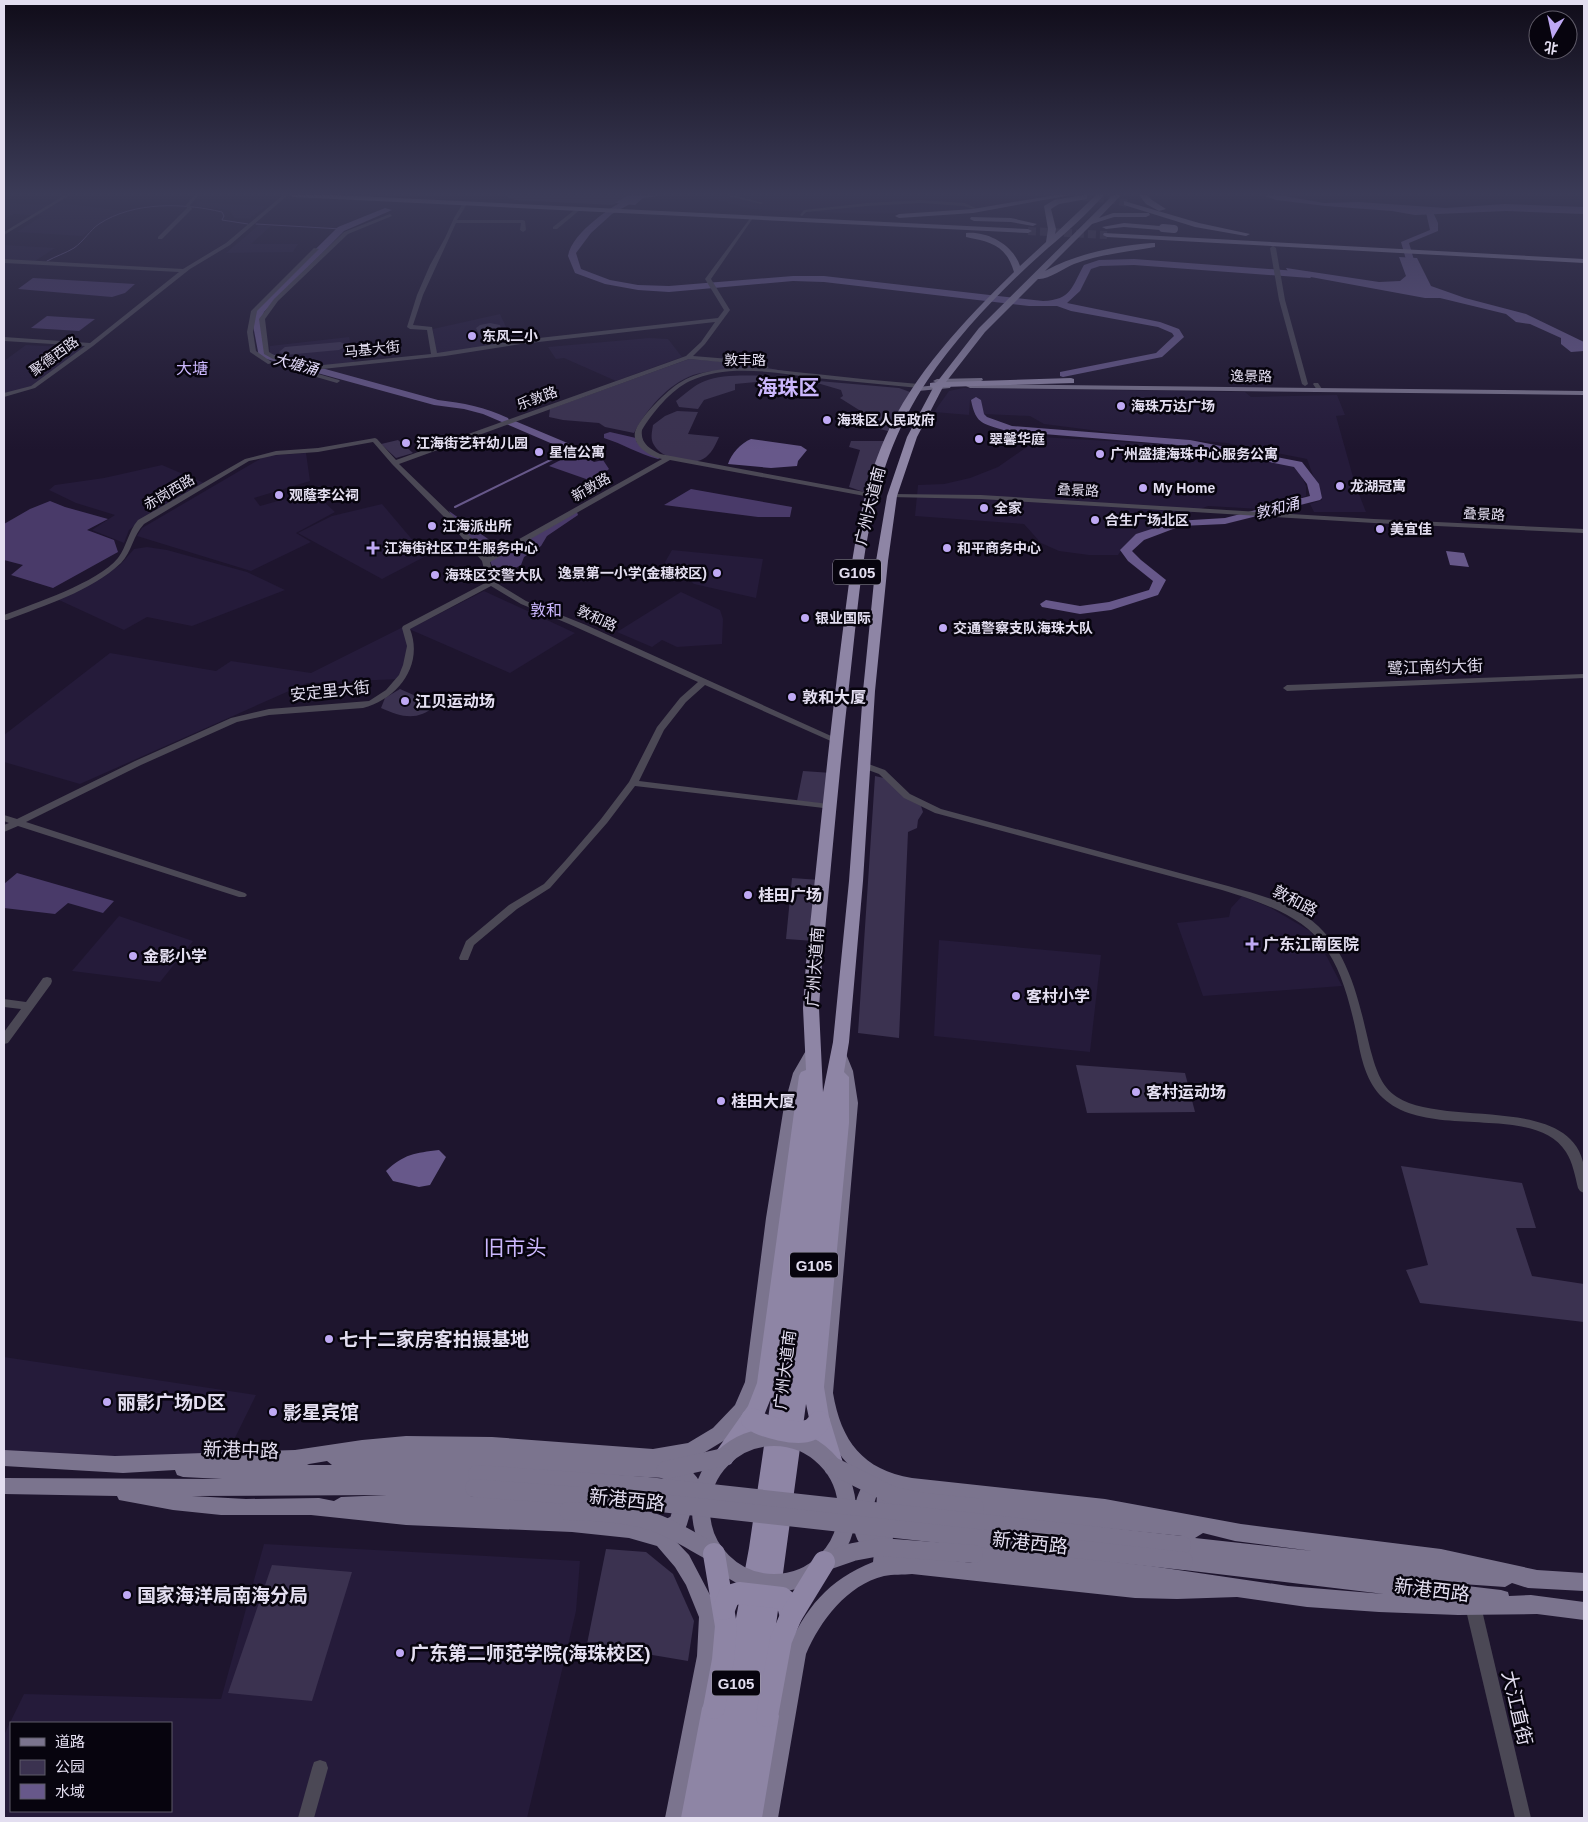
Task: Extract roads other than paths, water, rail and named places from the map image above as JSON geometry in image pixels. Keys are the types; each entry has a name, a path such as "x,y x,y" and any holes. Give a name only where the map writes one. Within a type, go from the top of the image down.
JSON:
{"highway":[{"name":"广州大道南","path":"731,1818 760,1656 811,1294 830,1100 839,1053 856,890 863,765 882,561 892,496 902,462 931,399 930,384 953,340 1011,280"},
{"name":"广州大道南","path":"712,1818 760,1548 782,1398 813,1134 814,1089 811,994 829,807 860,547 870,495 885,450 904,410 930,384 956,363 982,330 1030,280"},
{"path":"1022,288 1035,280"},
{"path":"956,363 958,367 968,374 998,382"},
{"path":"930,384 1071,381"},
{"path":"904,410 913,408 924,412"},
{"path":"724,1457 752,1420 767,1384 807,1075 813,1051"},
{"path":"834,1466 814,1404 814,1387 842,1098 839,1053"},
{"path":"752,1420 764,1426 804,1431 811,1430 819,1422"},
{"path":"693,1818 726,1643 724,1609 714,1554"},
{"path":"750,1818 781,1640 791,1616 824,1562"},
{"path":"724,1609 729,1596 738,1592 782,1598 786,1602 791,1616"}],"main road":[{"name":"逸景路","path":"998,382 1046,380 1305,384 1318,387 1584,393"},
{"name":"逸景路","path":"930,384 987,386 1584,387"},
{"path":"296,1458 362,1448 406,1444 492,1445 636,1457 677,1455 698,1447 719,1434 732,1422 748,1396 756,1362 774,1218 791,1106 800,1073 813,1051"},
{"path":"839,1053 846,1065 850,1083 850,1103 825,1393 827,1411 838,1441 862,1466 874,1475 879,1483 895,1496 912,1500 1154,1527 1242,1532"},
{"path":"103,1489 159,1501 202,1506 270,1508 374,1502 419,1503 568,1510 631,1517 665,1534 714,1554 742,1574 767,1580 794,1578 810,1572 824,1562 840,1543 848,1521 848,1497 840,1475 834,1466 816,1450 781,1439 745,1444 724,1457 707,1477 699,1503 701,1530 714,1554"},
{"path":"675,1818 706,1656 708,1617 693,1578 665,1534 677,1468 677,1455"},
{"path":"665,1470 724,1457"},
{"name":"新港中路","path":"4,1458 247,1472 476,1481"},
{"path":"116,1464 296,1458 429,1458 577,1464 665,1470 684,1476 690,1482 678,1523 665,1534 649,1534 629,1529 572,1523 406,1516 312,1507"},
{"path":"834,1466 879,1483 1130,1511 1242,1532 1434,1556 1536,1579"},
{"name":"新港中路","path":"4,1486 103,1489 476,1481"},
{"name":"新港西路","path":"476,1481 634,1500 1183,1553 1584,1582"},
{"path":"879,1483 866,1493 863,1503 864,1528 867,1538 880,1547"},
{"path":"879,1483 884,1544 882,1568"},
{"path":"824,1562 852,1552 880,1547 974,1554 1150,1575 1326,1600 1397,1605 1537,1605"},
{"name":"新港西路","path":"1183,1553 1584,1611"},
{"path":"768,1818 796,1653 803,1635 820,1608 834,1595 853,1582 882,1568 912,1565 1135,1589 1236,1588"}],"street":[{"name":"聚德西路","path":"4,395 26,391 91,345 173,280"},
{"path":"284,280 254,311 250,332 253,352 270,363 336,381"},
{"name":"马基大街","path":"297,280 276,300 262,319 266,353 274,358 313,368 434,355 520,342 719,320"},
{"path":"427,280 410,327 430,328 434,355"},
{"path":"688,357 703,343 727,310 710,280"},
{"path":"1279,280 1282,300 1305,384"},
{"path":"4,340 91,345"},
{"path":"688,357 742,362 814,376"},
{"name":"乐敦路","path":"394,462 688,357"},
{"name":"敦丰路","path":"870,495 667,459 653,454 641,444 638,439 639,430 670,392 684,382 705,374 734,371 930,384"},
{"name":"敦丰路","path":"667,459 649,445 646,440 646,430 674,394 702,377 727,374 760,374 930,384"},
{"name":"赤岗西路","path":"4,618 53,599 110,569 122,559 130,535 141,522 236,465 276,452 318,450 375,440 394,462"},
{"name":"新敦路","path":"486,561 667,459"},
{"path":"394,462 451,519 486,561 491,583"},
{"name":"叠景路","path":"892,496 982,497 1584,532"},
{"name":"叠景路","path":"1263,514 1584,526"},
{"name":"敦和路","path":"491,583 511,596 559,615 703,682 836,740"},
{"name":"安定里大街","path":"4,829 186,740 234,720 260,714 363,705 376,702 395,686 408,661 412,647 406,628 491,583"},
{"name":"鹭江南约大街","path":"1287,688 1584,676"},
{"path":"464,958 470,943 513,907 547,886 604,821 633,783 660,729 683,700 703,682"},
{"name":"敦和路","path":"863,765 887,776 906,796 938,811 1225,888 1264,900 1296,914 1322,936 1337,959 1352,995 1371,1070 1382,1091 1392,1100 1414,1111 1517,1122 1536,1125 1550,1130 1567,1143 1574,1154 1584,1188"},
{"path":"633,783 829,807"},
{"path":"4,818 242,895"},
{"path":"4,1040 47,981"},
{"path":"4,1003 29,1006"},
{"name":"大江直街","path":"1473,1606 1524,1818"},
{"path":"306,1818 320,1768"}],"water":[{"path":"1327,280 1428,280 1431,286 1465,298 1526,314 1584,342 1584,351 1571,352 1561,344 1561,338 1530,324 1516,322 1506,314 1440,298 1425,298"},
{"path":"751,439 801,446 807,450 798,461 797,466 771,468 728,464 731,456 737,449"},
{"path":"1446,551 1464,553 1469,567 1450,565"},
{"path":"439,1150 446,1157 430,1185 419,1187 393,1181 386,1171 398,1161 410,1155"}],"waterway":[{"name":"大塘涌","path":"289,280 260,311 257,320 262,355 438,403 465,406 487,412 504,420"},
{"path":"603,280 638,288 669,289 777,280"},
{"path":"836,280 1043,304 1057,303 1068,298 1073,294 1081,280"},
{"name":"敦和涌","path":"1059,303 1071,308 1160,325 1176,331 1179,337 1159,355 1063,374"},
{"name":"敦和涌","path":"976,400 979,415 983,419 1010,429 1190,443 1298,464 1313,484 1316,498 1225,521 1180,523 1140,537 1126,550 1136,563 1160,580 1154,592 1111,606 1080,610 1046,604"},
{"name":"大塘涌","path":"511,423 573,449"},
{"path":"455,507 573,449"}],"place":[{"name":"东风二小","path":"472,336"},
{"name":"海珠万达广场","path":"1121,406"},
{"name":"海珠区人民政府","path":"827,420"},
{"name":"翠馨华庭","path":"979,439"},
{"name":"江海街艺轩幼儿园","path":"406,443"},
{"name":"星信公寓","path":"539,452"},
{"name":"广州盛捷海珠中心服务公寓","path":"1100,454"},
{"name":"龙湖冠寓","path":"1340,486"},
{"name":"My Home","path":"1143,488"},
{"name":"观蔭李公祠","path":"279,495"},
{"name":"全家","path":"984,508"},
{"name":"合生广场北区","path":"1095,520"},
{"name":"江海派出所","path":"432,526"},
{"name":"美宜佳","path":"1380,529"},
{"name":"江海街社区卫生服务中心","path":"373,548"},
{"name":"和平商务中心","path":"947,548"},
{"name":"逸景第一小学(金穗校区)","path":"717,573"},
{"name":"海珠区交警大队","path":"435,575"},
{"name":"银业国际","path":"805,618"},
{"name":"交通警察支队海珠大队","path":"943,628"},
{"name":"敦和大厦","path":"792,697"},
{"name":"江贝运动场","path":"405,701"},
{"name":"桂田广场","path":"748,895"},
{"name":"广东江南医院","path":"1252,944"},
{"name":"金影小学","path":"133,956"},
{"name":"客村小学","path":"1016,996"},
{"name":"客村运动场","path":"1136,1092"},
{"name":"桂田大厦","path":"721,1101"},
{"name":"七十二家房客拍摄基地","path":"329,1339"},
{"name":"丽影广场D区","path":"107,1402"},
{"name":"影星宾馆","path":"273,1412"},
{"name":"国家海洋局南海分局","path":"127,1595"},
{"name":"广东第二师范学院(海珠校区)","path":"400,1653"}],"district":[{"name":"大塘","path":"192,368"},
{"name":"海珠区","path":"788,387"},
{"name":"敦和","path":"546,610"},
{"name":"旧市头","path":"515,1247"}]}
